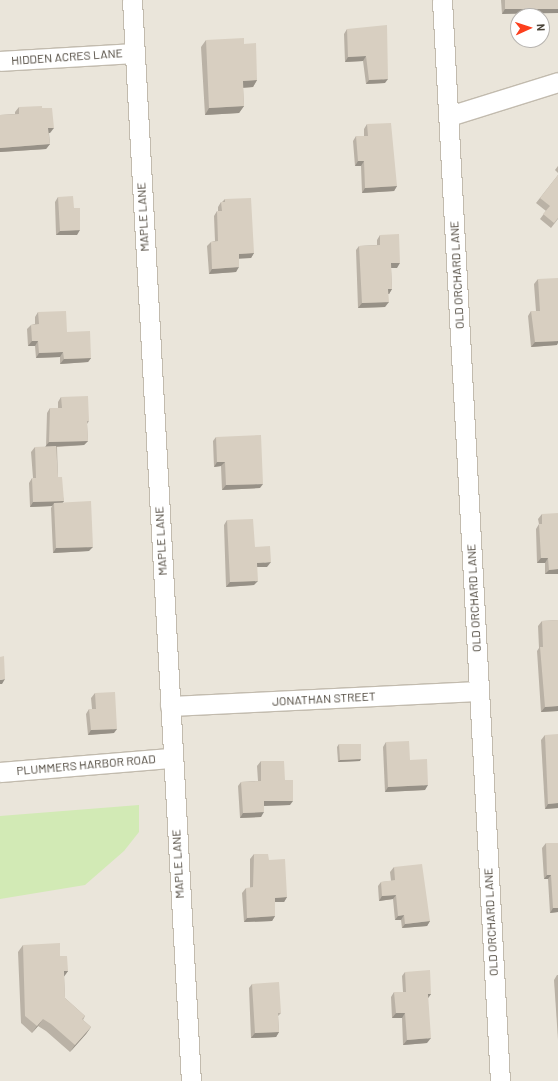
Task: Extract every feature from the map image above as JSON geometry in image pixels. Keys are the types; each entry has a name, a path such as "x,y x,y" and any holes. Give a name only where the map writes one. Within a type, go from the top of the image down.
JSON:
{"street":[{"name":"MAPLE LANE","path":"132,0 172,758 191,1081"},
{"name":"OLD ORCHARD LANE","path":"442,0 500,1081"},
{"name":"HIDDEN ACRES LANE","path":"0,61 134,53"},
{"path":"449,116 558,82"},
{"name":"JONATHAN STREET","path":"170,706 479,691"},
{"name":"PLUMMERS HARBOR ROAD","path":"0,772 172,758"}],"shaded area":[{"path":"0,0 558,0 558,1081 0,1081"}],"green space":[{"path":"139,805 139,832 124,851 85,885 0,899 0,816"}],"building":[{"path":"505,0 558,0 558,9 505,9"},
{"path":"387,25 388,79 369,80 366,56 348,57 347,29"},
{"path":"244,38 244,44 256,43 257,80 243,81 244,106 209,108 206,40"},
{"path":"42,106 42,108 52,108 54,128 48,128 50,144 0,148 0,115 19,114 19,107"},
{"path":"391,123 397,186 365,188 364,161 358,161 356,136 368,136 367,124"},
{"path":"558,175 558,218 554,223 543,214 550,206 540,198"},
{"path":"73,196 74,208 80,208 80,230 60,231 58,197"},
{"path":"251,198 254,253 239,254 239,267 212,269 211,242 218,241 217,211 222,211 221,202 225,202 225,199"},
{"path":"399,234 400,263 391,263 392,289 388,289 389,302 362,303 359,246 380,245 380,235"},
{"path":"558,278 558,341 535,342 531,311 540,311 538,279"},
{"path":"66,311 67,332 90,331 91,358 64,359 63,352 39,353 38,341 32,341 31,325 39,324 38,312"},
{"path":"88,396 88,441 49,442 50,408 62,408 61,397"},
{"path":"261,435 263,484 226,485 225,462 217,462 216,437"},
{"path":"56,446 58,477 62,477 64,501 33,502 32,478 36,478 35,447"},
{"path":"91,501 93,547 56,548 54,503"},
{"path":"558,513 558,569 549,570 548,558 541,558 539,524 542,524 542,514"},
{"path":"253,519 255,547 270,546 271,562 257,563 258,581 230,582 227,520"},
{"path":"558,620 558,706 545,707 540,647 543,647 542,621"},
{"path":"4,656 5,679 0,680 0,657"},
{"path":"115,692 117,729 91,730 89,709 96,709 95,693"},
{"path":"558,734 558,803 548,804 545,735"},
{"path":"409,741 410,760 427,759 428,785 388,787 386,742"},
{"path":"339,744 361,744 361,759 340,760"},
{"path":"261,761 284,761 285,780 293,780 293,801 264,801 264,812 243,813 241,782 261,781"},
{"path":"546,843 558,843 558,908 553,908 551,875 547,875"},
{"path":"254,854 268,854 269,860 285,859 287,897 275,898 275,916 247,918 246,888 253,887"},
{"path":"422,864 430,921 405,924 404,915 398,916 396,895 382,896 381,882 395,880 394,867"},
{"path":"60,943 60,956 67,956 68,971 64,971 65,998 85,1016 82,1019 91,1027 75,1045 43,1019 37,1026 25,1016 23,945"},
{"path":"430,970 431,994 428,994 431,1038 407,1040 405,1013 396,1013 394,992 406,992 405,972"},
{"path":"279,982 281,1013 278,1013 279,1032 255,1033 252,984"}]}
